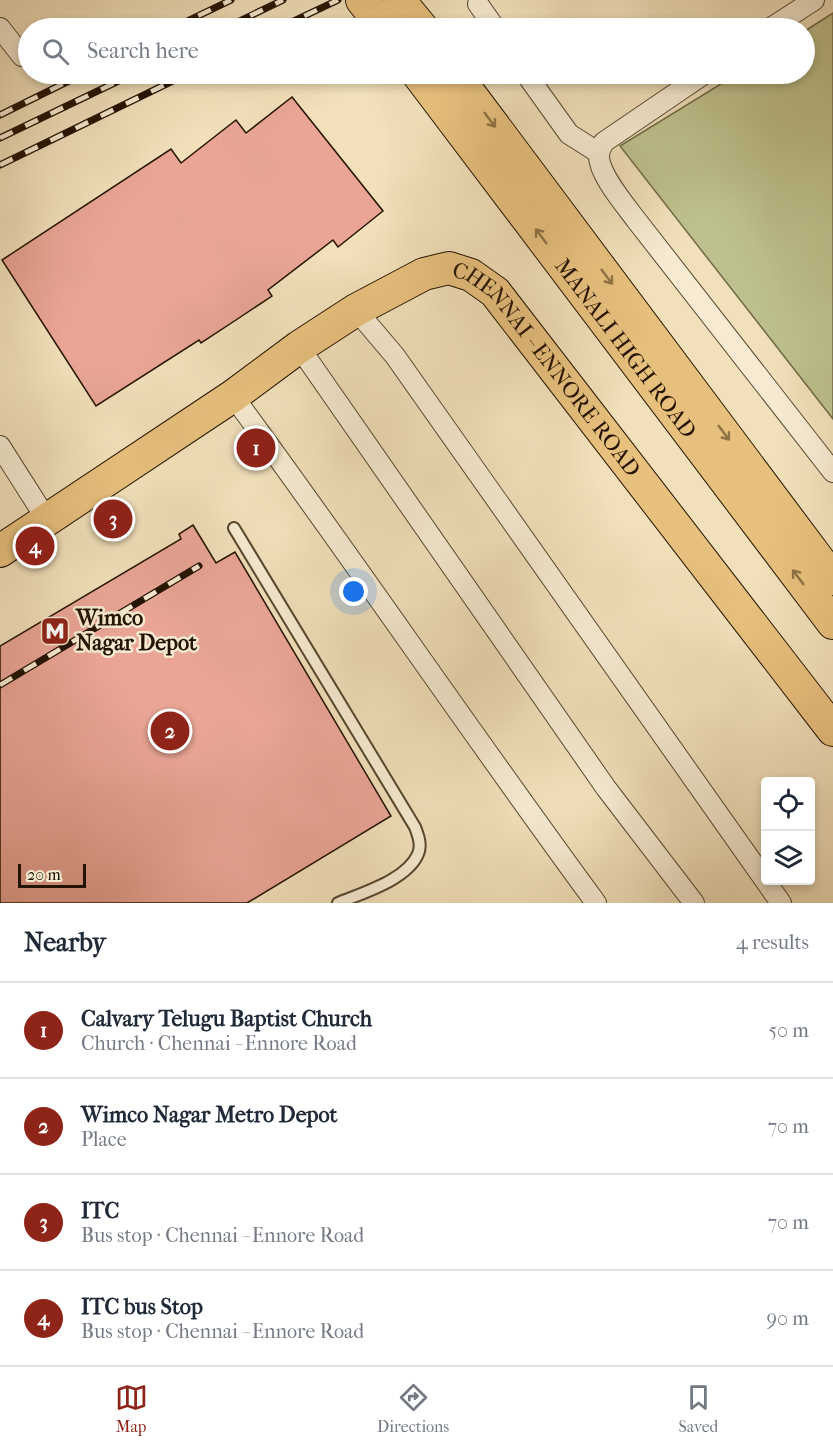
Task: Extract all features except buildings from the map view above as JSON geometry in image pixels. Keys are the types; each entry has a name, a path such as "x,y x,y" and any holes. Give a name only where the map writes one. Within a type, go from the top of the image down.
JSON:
{"main road":[{"path":"362,0 376,18"},
{"name":"MANALI HIGH ROAD","path":"426,84 833,623"},
{"name":"MANALI HIGH ROAD","path":"462,84 833,579"},
{"name":"CHENNAI - ENNORE ROAD","path":"0,551 233,396 298,347 356,310 424,274 449,268 471,275 495,292 833,730"}],"street":[{"path":"786,18 814,0"},
{"path":"478,4 488,18"},
{"path":"0,28 18,51"},
{"path":"533,84 569,134 599,153"},
{"path":"689,84 604,142 599,153 600,163 637,221 833,472"},
{"path":"356,310 402,366 782,903"},
{"path":"298,347 606,788 694,903"},
{"path":"233,396 314,506 596,903"},
{"path":"0,446 47,520"}],"lane":[{"path":"234,528 415,827 420,839 419,853 410,867 393,879 338,903"}],"green space":[{"path":"833,13 833,419 620,146 721,84 815,84 815,25"}],"railway":[{"path":"194,18 231,0"},
{"path":"246,18 283,0"},
{"path":"300,18 338,0"},
{"path":"0,115 63,84"},
{"path":"0,138 112,84"},
{"path":"0,165 166,84"},
{"path":"0,685 199,566"}],"place":[{"name":"Calvary Telugu Baptist Church","path":"256,448"},
{"name":"ITC","path":"113,519"},
{"name":"ITC bus Stop","path":"35,546"},
{"name":"Wimco Nagar Depot","path":"55,631"},
{"name":"Wimco Nagar Metro Depot","path":"170,731"}]}
